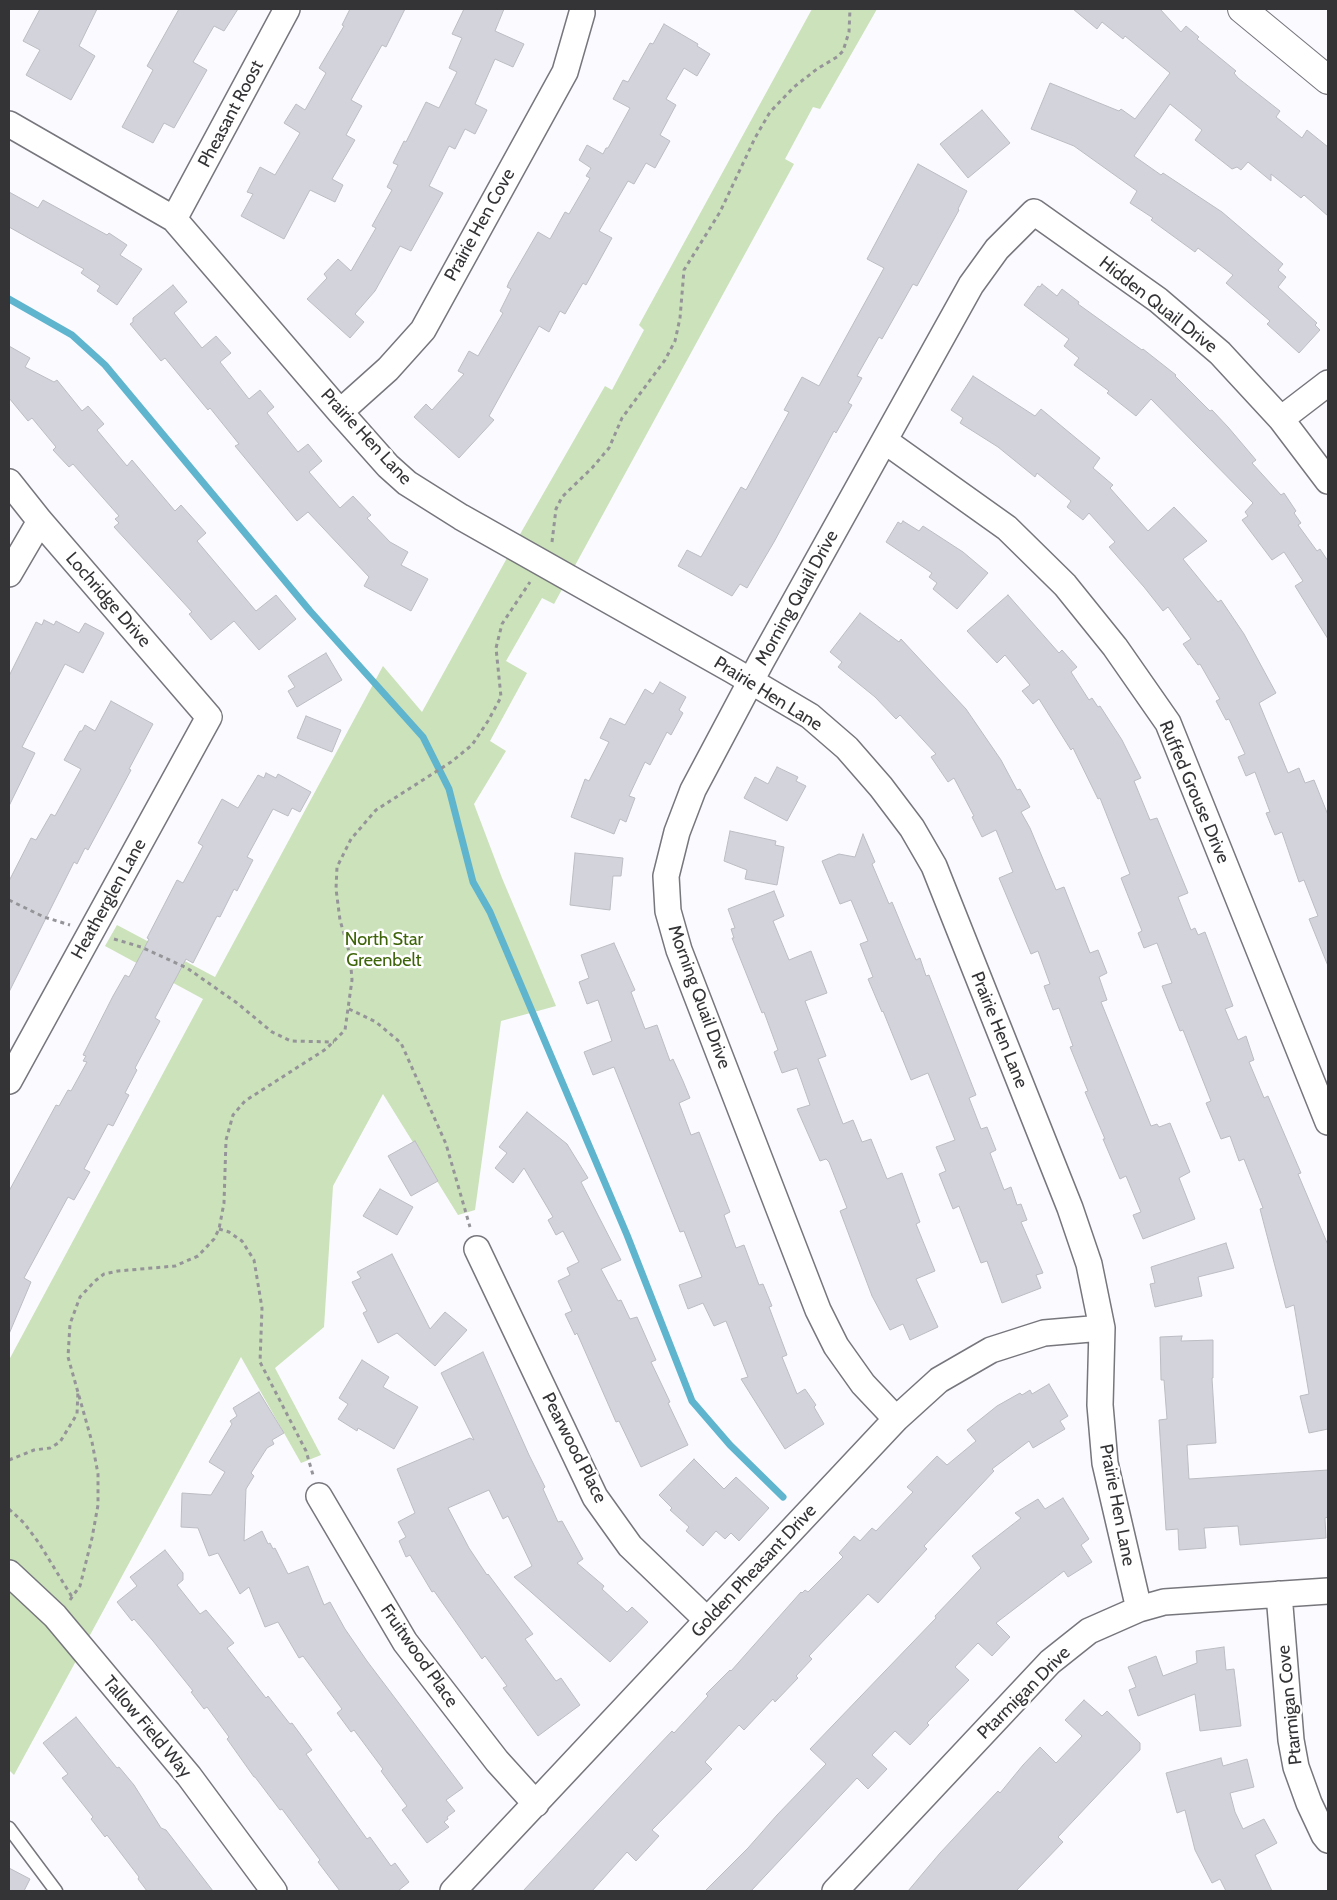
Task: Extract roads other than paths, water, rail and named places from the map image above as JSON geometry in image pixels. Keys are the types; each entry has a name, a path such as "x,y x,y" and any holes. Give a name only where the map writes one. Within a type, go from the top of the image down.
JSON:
{"street":[{"name":"Pheasant Roost","path":"174,219 287,9"},
{"path":"1242,9 1328,80"},
{"name":"Prairie Hen Cove","path":"340,412 388,369 422,330 565,72 582,13"},
{"name":"Prairie Hen Lane","path":"9,124 174,219 388,466 426,496 751,680 810,716 847,748 881,787 912,828 934,866 1070,1208 1089,1264 1102,1328 1100,1405 1105,1463 1139,1609"},
{"name":"Hidden Quail Drive","path":"1034,212 1158,300 1220,353 1281,419 1328,480"},
{"name":"Morning Quail Drive","path":"896,1419 863,1384 836,1346 818,1310 679,950 668,911 666,876 677,832 693,790 751,680 971,285 997,249 1034,212"},
{"path":"1281,419 1328,383"},
{"name":"Ruffed Grouse Drive","path":"885,442 1007,528 1065,585 1115,647 1168,723 1328,1122"},
{"name":"Lochridge Drive","path":"9,482 40,521 209,717"},
{"path":"9,574 40,521"},
{"name":"Heatherglen Lane","path":"9,1081 209,717"},
{"name":"Pearwood Place","path":"477,1250 595,1496 630,1546 708,1620"},
{"name":"Golden Pheasant Drive","path":"453,1891 896,1419 939,1380 991,1350 1044,1333 1102,1328"},
{"name":"Fruitwood Place","path":"319,1496 405,1642 497,1761 536,1804"},
{"name":"Tallow Field Way","path":"10,1578 55,1616 189,1776 274,1891"},
{"name":"Ptarmigan Drive","path":"835,1891 1050,1662 1090,1631 1139,1609 1164,1602 1328,1591"},
{"name":"Ptarmigan Cove","path":"1279,1594 1296,1767 1309,1803 1328,1840"}],"lane":[{"path":"9,1828 56,1891"}],"waterway":[{"path":"9,299 72,335 105,365 310,611 423,737 449,789 473,882 490,912 627,1235 692,1401 730,1445 783,1497"}],"park label":[{"name":"North Star Greenbelt","path":"384,950"}]}
